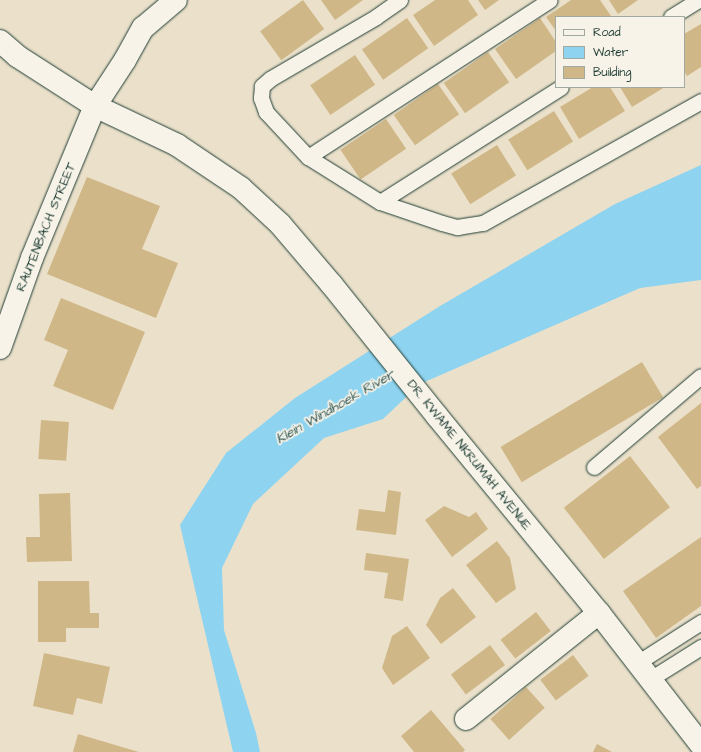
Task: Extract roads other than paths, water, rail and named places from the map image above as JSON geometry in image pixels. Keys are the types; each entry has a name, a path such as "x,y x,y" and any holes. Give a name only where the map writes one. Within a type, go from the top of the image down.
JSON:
{"street":[{"name":"RAUTENBACH STREET","path":"0,348 32,258 95,106 125,60 143,28 176,0"},
{"name":"DR. KWAME NKRUMAH AVENUE","path":"0,41 17,56 95,106 177,145 241,188 280,224 332,285 437,416 599,613 701,745"},
{"path":"466,719 599,613"}],"lane":[{"path":"400,0 376,17 270,79 262,86 261,98 266,112 308,157 380,202 457,228 483,223 701,101"},
{"path":"308,157 550,0"},
{"path":"673,16 698,0"},
{"path":"380,202 559,88"},
{"path":"594,467 701,376"},
{"path":"637,663 701,622"},
{"path":"650,679 701,647"}],"water":[{"name":"Klein Windhoek River","path":"701,165 701,280 640,288 420,384 383,419 324,438 253,504 222,568 224,630 256,733 260,752 233,752 180,525 226,453 295,398 440,306 615,204"}]}
